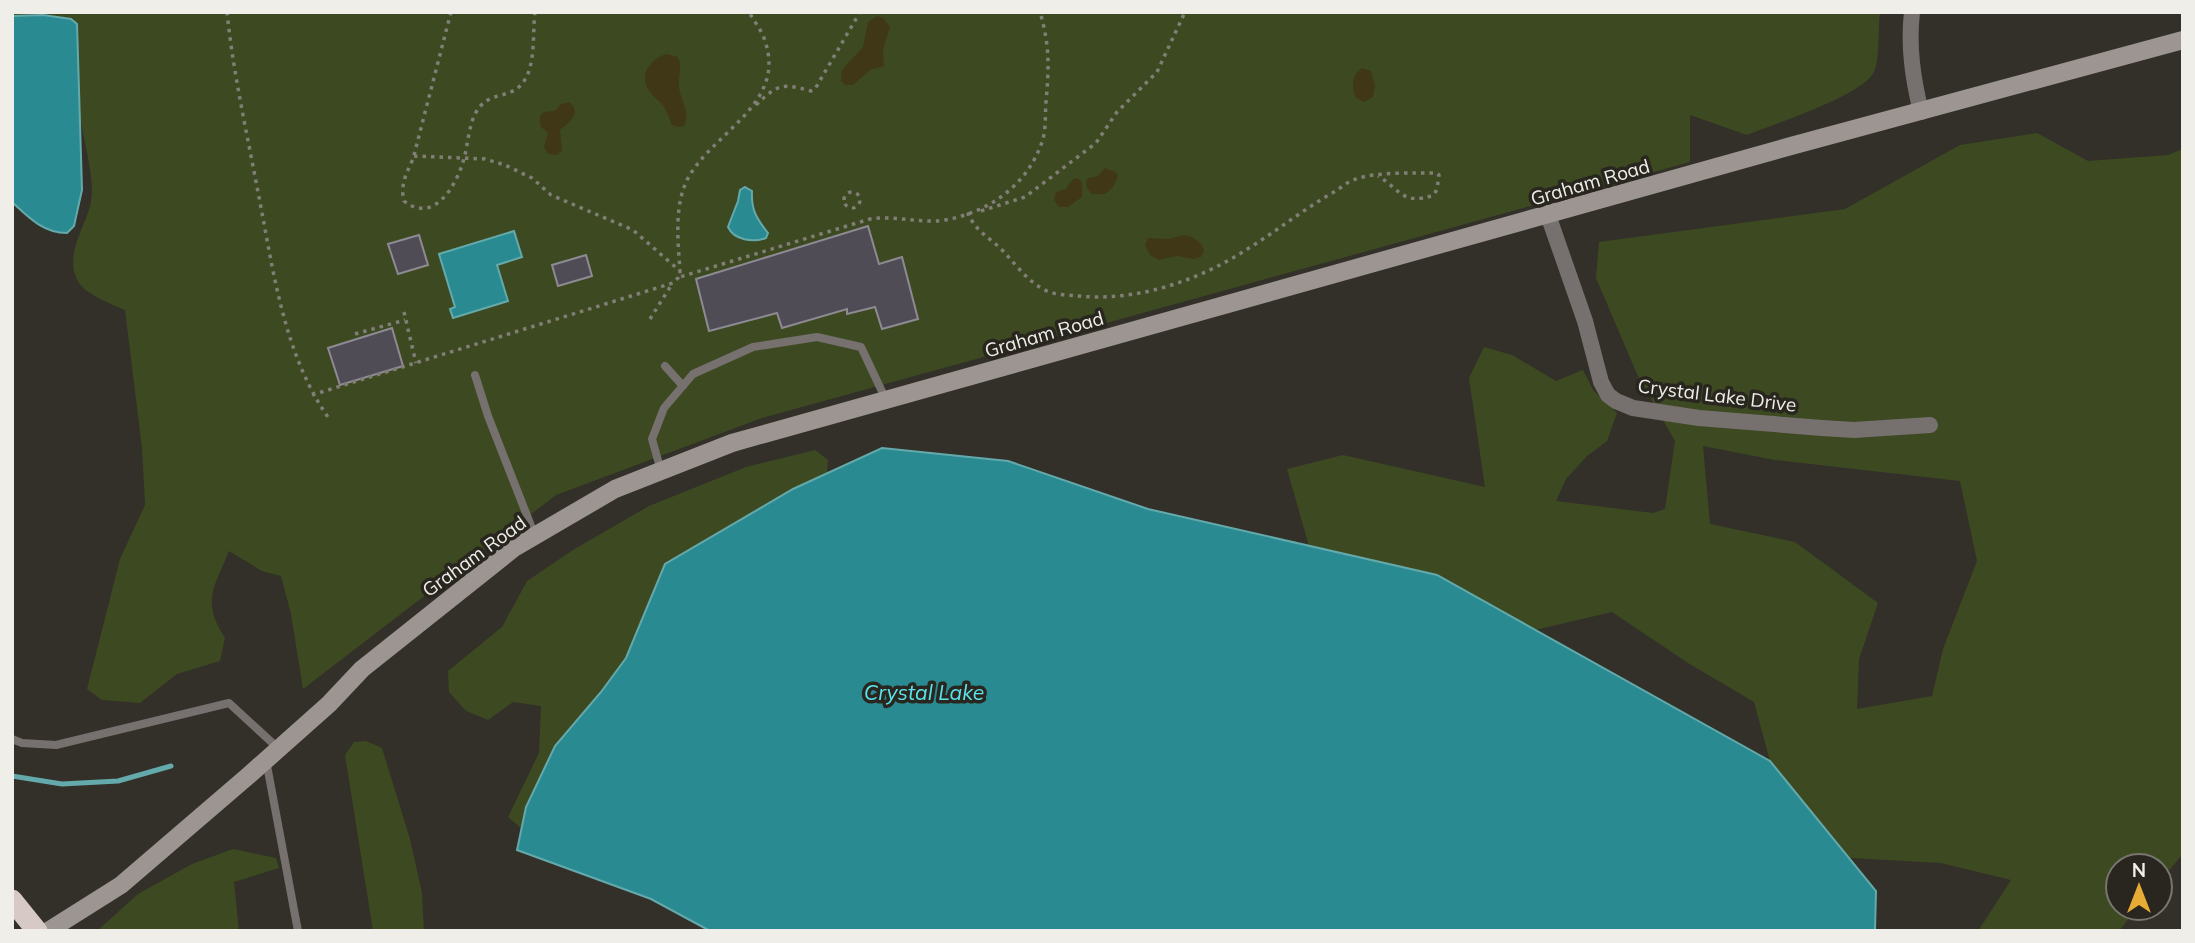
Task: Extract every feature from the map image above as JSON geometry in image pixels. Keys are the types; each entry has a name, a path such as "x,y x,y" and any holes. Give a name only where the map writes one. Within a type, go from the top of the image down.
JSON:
{"highway":[{"path":"12,900 37,931"}],"main road":[{"name":"Graham Road","path":"48,931 121,885 329,704 362,669 503,556 615,489 732,443 2183,40"}],"street":[{"path":"1912,12 1910,40 1913,79 1921,112"},
{"name":"Crystal Lake Drive","path":"1548,215 1585,321 1601,382 1608,395 1616,401 1633,408 1699,418 1822,428 1864,429 1930,425"}],"lane":[{"path":"661,471 652,439 664,408 693,374 753,347 817,337 861,346 886,400"},
{"path":"665,366 683,386"},
{"path":"475,374 488,416 535,536"},
{"path":"12,739 22,743 56,745 229,703 272,754 298,931"}],"path":[{"path":"228,12 240,97 280,303 312,395 330,420"},
{"path":"451,12 414,156 403,180 404,201 418,210 432,208 455,181 464,158 471,125 482,104 490,98 519,87 525,79 531,55 535,12"},
{"path":"749,12 765,40 767,54 765,82 754,106"},
{"path":"860,12 815,89 787,85 772,91 707,154 689,177 679,216 680,277 870,219 887,216 922,222 944,220 1025,197 1096,143 1117,112 1157,72 1185,12"},
{"path":"968,214 988,206 1010,191 1025,176 1043,138 1050,65 1047,33 1040,12"},
{"path":"414,156 485,159 505,165 532,178 551,195 633,230 680,271"},
{"path":"968,214 976,230 1002,250 1030,280 1048,292 1086,297 1116,297 1204,274 1250,248 1358,178 1378,176 1436,173 1439,175 1439,181 1434,195 1410,200 1378,176"},
{"path":"852,192 858,194 859,205 852,209 847,207 845,195 852,192"},
{"path":"650,319 680,271"},
{"path":"312,395 673,283"},
{"path":"404,312 416,363"},
{"path":"355,334 405,320"}],"green space":[{"path":"12,12 1880,12 1876,66 1866,81 1836,100 1747,135 1690,115 1690,162 762,418 556,495 303,689 291,614 281,576 262,571 229,551 212,594 213,614 225,638 220,661 177,674 140,703 102,700 87,689 120,559 145,505 142,448 125,310 82,287 73,264 76,244 92,196 79,110 77,45 43,15 12,16"},
{"path":"2037,133 2088,161 2168,155 2183,149 2183,854 2174,865 2174,852 2104,852 2104,922 2126,922 2119,931 1978,931 2011,880 1941,863 1850,858 1770,761 1754,702 1688,663 1612,612 1535,630 1437,575 1309,546 1287,469 1343,455 1485,487 1469,378 1484,347 1512,355 1556,381 1583,370 1593,390 1617,413 1607,441 1587,456 1566,479 1556,501 1653,513 1665,509 1675,441 1637,374 1596,278 1599,242 1845,209 1960,145","holes":["1703,446 1775,460 1960,481 1977,561 1943,649 1932,696 1857,709 1859,659 1878,603 1795,542 1710,524"]},
{"path":"815,450 828,460 827,473 793,489 665,564 626,658 555,746 522,829 508,817 539,753 541,706 513,702 488,720 466,711 449,692 448,671 502,627 527,581 573,550 649,506 746,467"},
{"path":"366,741 382,748 410,839 422,893 424,931 373,931 345,755 354,742"},
{"path":"233,849 276,858 279,868 234,882 239,931 97,931 138,894 192,864"}],"sand":[{"path":"877,16 883,18 890,27 883,49 884,66 870,70 853,85 845,85 841,81 842,70 863,47 868,22"},
{"path":"667,54 678,57 679,61 679,86 686,111 684,126 672,125 664,107 650,92 645,81 649,66 657,58"},
{"path":"1362,68 1371,71 1375,85 1373,97 1364,102 1356,98 1353,90 1354,77"},
{"path":"569,102 575,114 560,130 562,151 557,155 548,154 544,147 548,133 540,126 540,116"},
{"path":"1105,168 1116,172 1118,176 1113,187 1105,194 1092,194 1087,188 1088,178 1098,176"},
{"path":"1078,178 1082,183 1082,197 1068,207 1059,207 1054,200 1056,192 1066,189 1073,179"},
{"path":"1183,235 1201,244 1204,251 1201,257 1194,259 1177,256 1159,260 1150,255 1145,245 1148,238 1169,239"}],"water":[{"path":"43,15 71,19 77,24 82,190 74,226 67,233 37,224 13,203 12,198 12,16"},
{"path":"745,187 752,191 753,208 768,233 766,238 744,239 735,235 728,227 740,190"},
{"path":"514,231 522,257 497,265 508,301 453,318 450,309 455,307 439,254"},
{"name":"Crystal Lake","path":"882,448 1008,461 1148,509 1437,575 1770,761 1876,891 1875,931 710,931 651,899 517,850 526,807 555,746 626,658 665,564 793,489"}],"building":[{"path":"868,226 879,264 902,257 918,319 882,329 875,307 847,314 847,309 782,328 777,313 709,331 696,279"},
{"path":"419,235 428,265 398,274 388,244"},
{"path":"586,255 592,276 558,286 552,265"},
{"path":"392,328 403,366 340,385 328,348"}],"waterway":[{"path":"12,776 62,784 118,781 171,766"}]}
